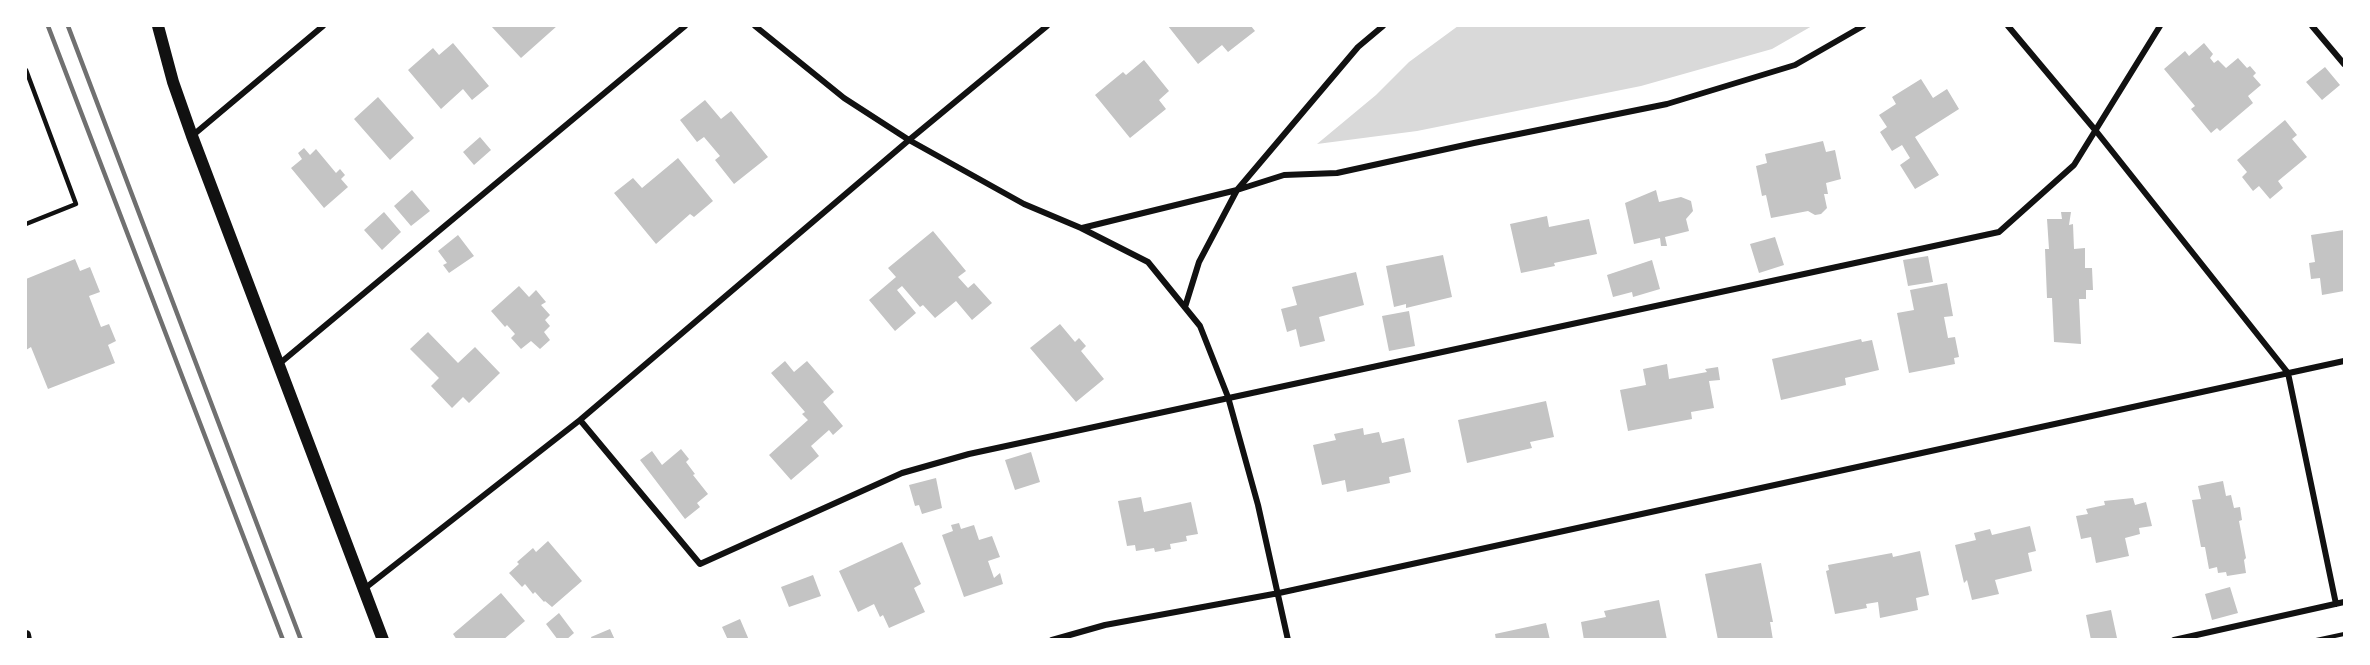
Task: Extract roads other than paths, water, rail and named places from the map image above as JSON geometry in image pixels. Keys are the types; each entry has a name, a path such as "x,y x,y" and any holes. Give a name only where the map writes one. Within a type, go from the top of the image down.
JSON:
{"main road":[{"path":"149,26 173,82 383,639"},
{"path":"158,26 173,82"}],"street":[{"path":"192,136 323,26"},
{"path":"279,364 685,26"},
{"path":"755,26 843,98 909,140 1024,204 1081,228 1148,261 1200,326 1228,397 1279,592 1288,639"},
{"path":"364,589 580,420 909,140 1047,26"},
{"path":"1185,307 1200,262 1237,190 1358,47 1383,26"},
{"path":"1081,228 1237,190 1284,176 1337,173 1474,142 1667,104 1795,65 1863,26"},
{"path":"2008,26 2096,131 2288,373 2336,604"},
{"path":"580,420 700,564 902,473 969,454 1998,232 2074,165 2160,26"},
{"path":"2312,26 2344,64"},
{"path":"1052,639 1105,625 1279,592 2344,361"},
{"path":"2174,639 2344,602"},
{"path":"26,635 27,639"}],"lane":[{"path":"26,70 76,204 26,224"}],"railway":[{"path":"48,26 283,640"},
{"path":"68,26 301,640"}]}
